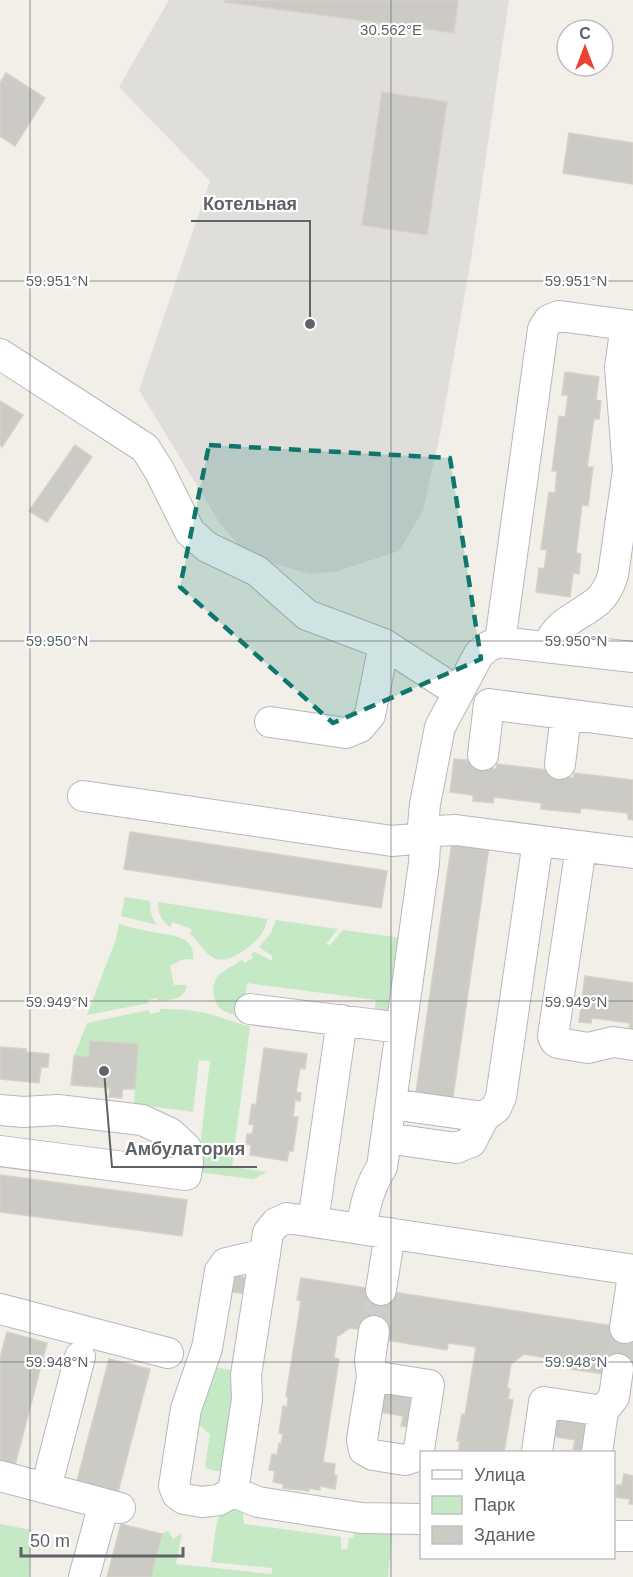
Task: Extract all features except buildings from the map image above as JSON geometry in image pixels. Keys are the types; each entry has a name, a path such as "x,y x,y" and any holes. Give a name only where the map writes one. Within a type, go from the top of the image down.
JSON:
{"street":[{"path":"500,642 543,329 549,320 559,316 629,326 620,367 628,470 614,575 599,600 558,627 551,636 548,647"},
{"path":"0,354 145,448 159,470 190,532 207,547 257,572 307,615 384,644 458,692"},
{"path":"381,1290 376,1231 365,1207 372,1182 382,1167 424,863 425,804 440,727 479,654 489,646 500,642 633,657"},
{"path":"270,723 346,733 360,727 370,715 384,644"},
{"path":"483,755 489,704 633,723"},
{"path":"560,764 566,715"},
{"path":"98,807 392,841 413,839 436,831 456,830 633,853"},
{"path":"386,1138 456,1148 471,1142 484,1118 496,1108 501,1096 538,841"},
{"path":"581,847 553,1036 558,1043 588,1047 613,1042 633,1045"},
{"path":"250,1009 401,1028"},
{"path":"313,1222 342,1020"},
{"path":"391,1104 484,1118"},
{"path":"0,1142 12,1111 58,1110 142,1120 170,1133 186,1148 188,1162 186,1175 0,1151"},
{"path":"233,1492 247,1399 246,1376 268,1233 276,1223 287,1218 633,1273 625,1328"},
{"path":"233,1492 219,1500 202,1502 184,1499 177,1494 174,1486 186,1409 207,1348 220,1271 226,1263 265,1254"},
{"path":"0,1309 168,1353"},
{"path":"372,1376 370,1360 374,1332"},
{"path":"46,1488 80,1358"},
{"path":"597,1451 603,1412 614,1397 618,1369"},
{"path":"537,1451 544,1402 603,1412"},
{"path":"0,1476 112,1506 84,1577"},
{"path":"233,1492 258,1502 361,1518 420,1519"},
{"path":"615,1536 633,1536"}],"highlighted area":[{"path":"209,445 450,458 481,659 333,723 180,587"}],"shaded area":[{"path":"169,0 509,0 471,259 440,434 423,511 399,551 338,571 310,574 245,553 219,522 139,390 210,181 119,87"}],"green space":[{"path":"125,897 150,901 151,914 157,925 121,916"},
{"path":"158,902 268,919 263,932 248,948 227,959 220,960 210,956 204,950 190,934 192,929 172,922 170,927 161,916"},
{"path":"276,920 338,929 326,944 330,945 343,930 402,938 389,1012 374,1015 376,1000 247,983 243,1018 220,1008 214,995 214,985 218,976 242,960 245,963 253,958 251,954 255,952 272,961 272,956 259,947 271,933"},
{"path":"119,924 180,938 191,945 193,960 183,960 170,966 174,985 187,985 186,990 177,998 158,1001 157,998 148,1000 149,1003 87,1015 116,939"},
{"path":"160,1009 200,1012 250,1026 232,1167 268,1172 253,1179 197,1172 210,1061 199,1060 193,1112 134,1104 138,1044 90,1041 89,1057 74,1056 87,1023 149,1010 150,1014 160,1012"},
{"path":"213,1367 237,1371 223,1471 210,1470 205,1465 210,1434 199,1425 197,1419"},
{"path":"234,1507 243,1511 244,1524 341,1537 341,1549 347,1549 349,1538 353,1538 355,1528 393,1530 388,1577 151,1577 162,1534 168,1531 173,1539 182,1533 176,1564 272,1574 272,1568 211,1562 217,1521 220,1515"},
{"path":"0,1524 31,1530 29,1577 0,1577"}],"tunnel":[{"path":"374,1331 381,1290"},
{"path":"618,1369 625,1328"}],"place":[{"name":"Котельная","path":"310,324"},
{"name":"Амбулатория","path":"104,1071"}]}
